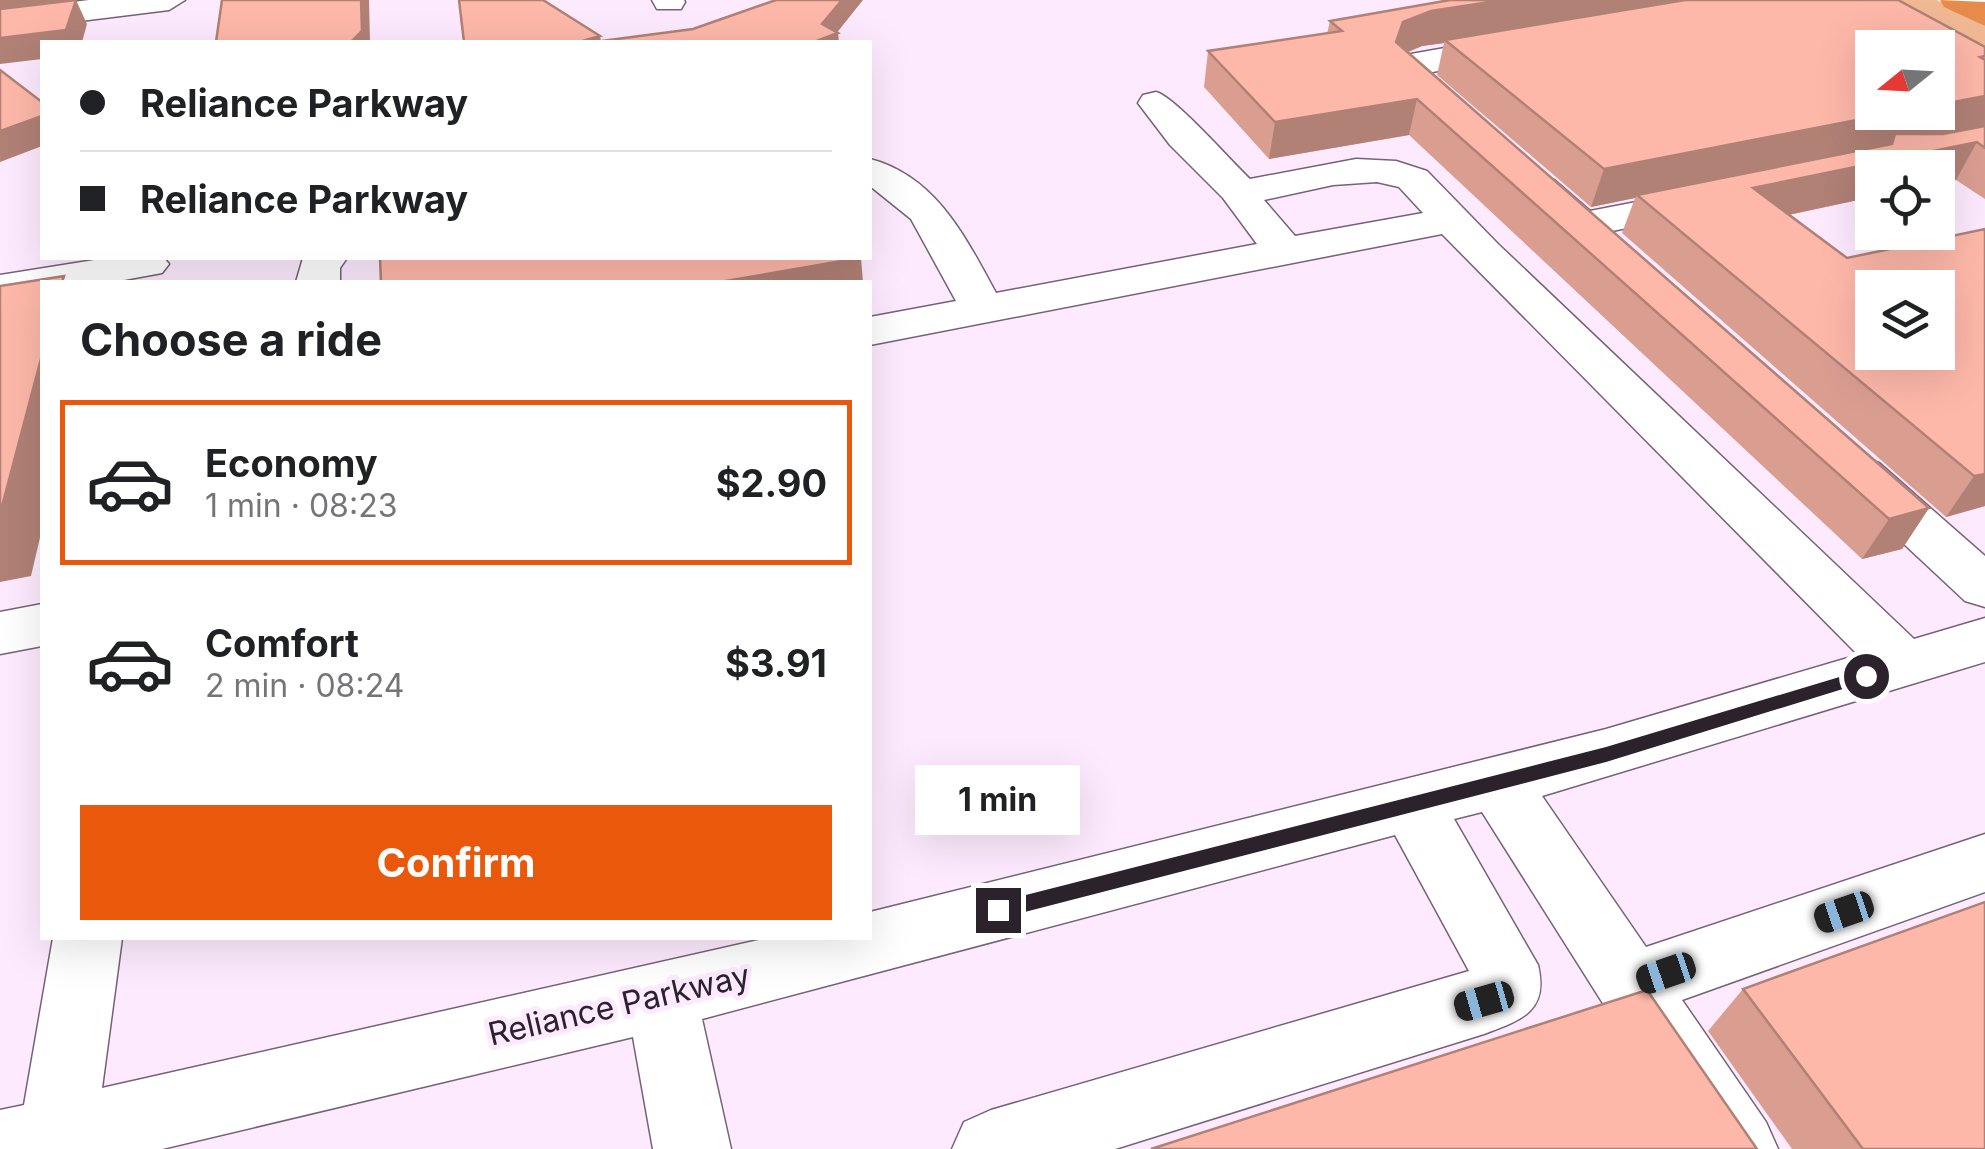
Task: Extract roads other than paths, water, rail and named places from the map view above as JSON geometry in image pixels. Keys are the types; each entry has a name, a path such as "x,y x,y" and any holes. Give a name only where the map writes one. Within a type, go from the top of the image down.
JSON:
{"highway":[{"path":"1956,0 1985,16"}],"main road":[{"path":"1912,0 1985,40"}],"street":[{"path":"0,21 165,10"},
{"path":"1481,138 1409,75 1412,67 1423,61 1540,42"},
{"path":"1156,103 1193,148 1242,194 1242,200 1285,251"},
{"path":"1510,163 1626,265"},
{"path":"1242,194 1387,168 1414,178 1452,220 1904,664"},
{"path":"872,172 909,190 929,211 983,310"},
{"path":"1582,225 1735,194"},
{"path":"872,332 1452,220"},
{"path":"59,280 148,268"},
{"path":"0,288 40,283"},
{"path":"1832,449 1985,587"},
{"path":"0,633 40,625"},
{"name":"Reliance Parkway","path":"28,1142 661,997 1606,754 1985,640"},
{"path":"1497,782 1738,1149"},
{"path":"990,1149 1484,1001 1508,987 1503,965 1410,804"},
{"path":"1631,986 1985,863"},
{"path":"28,1142 87,940"},
{"path":"661,997 692,1149"}]}
